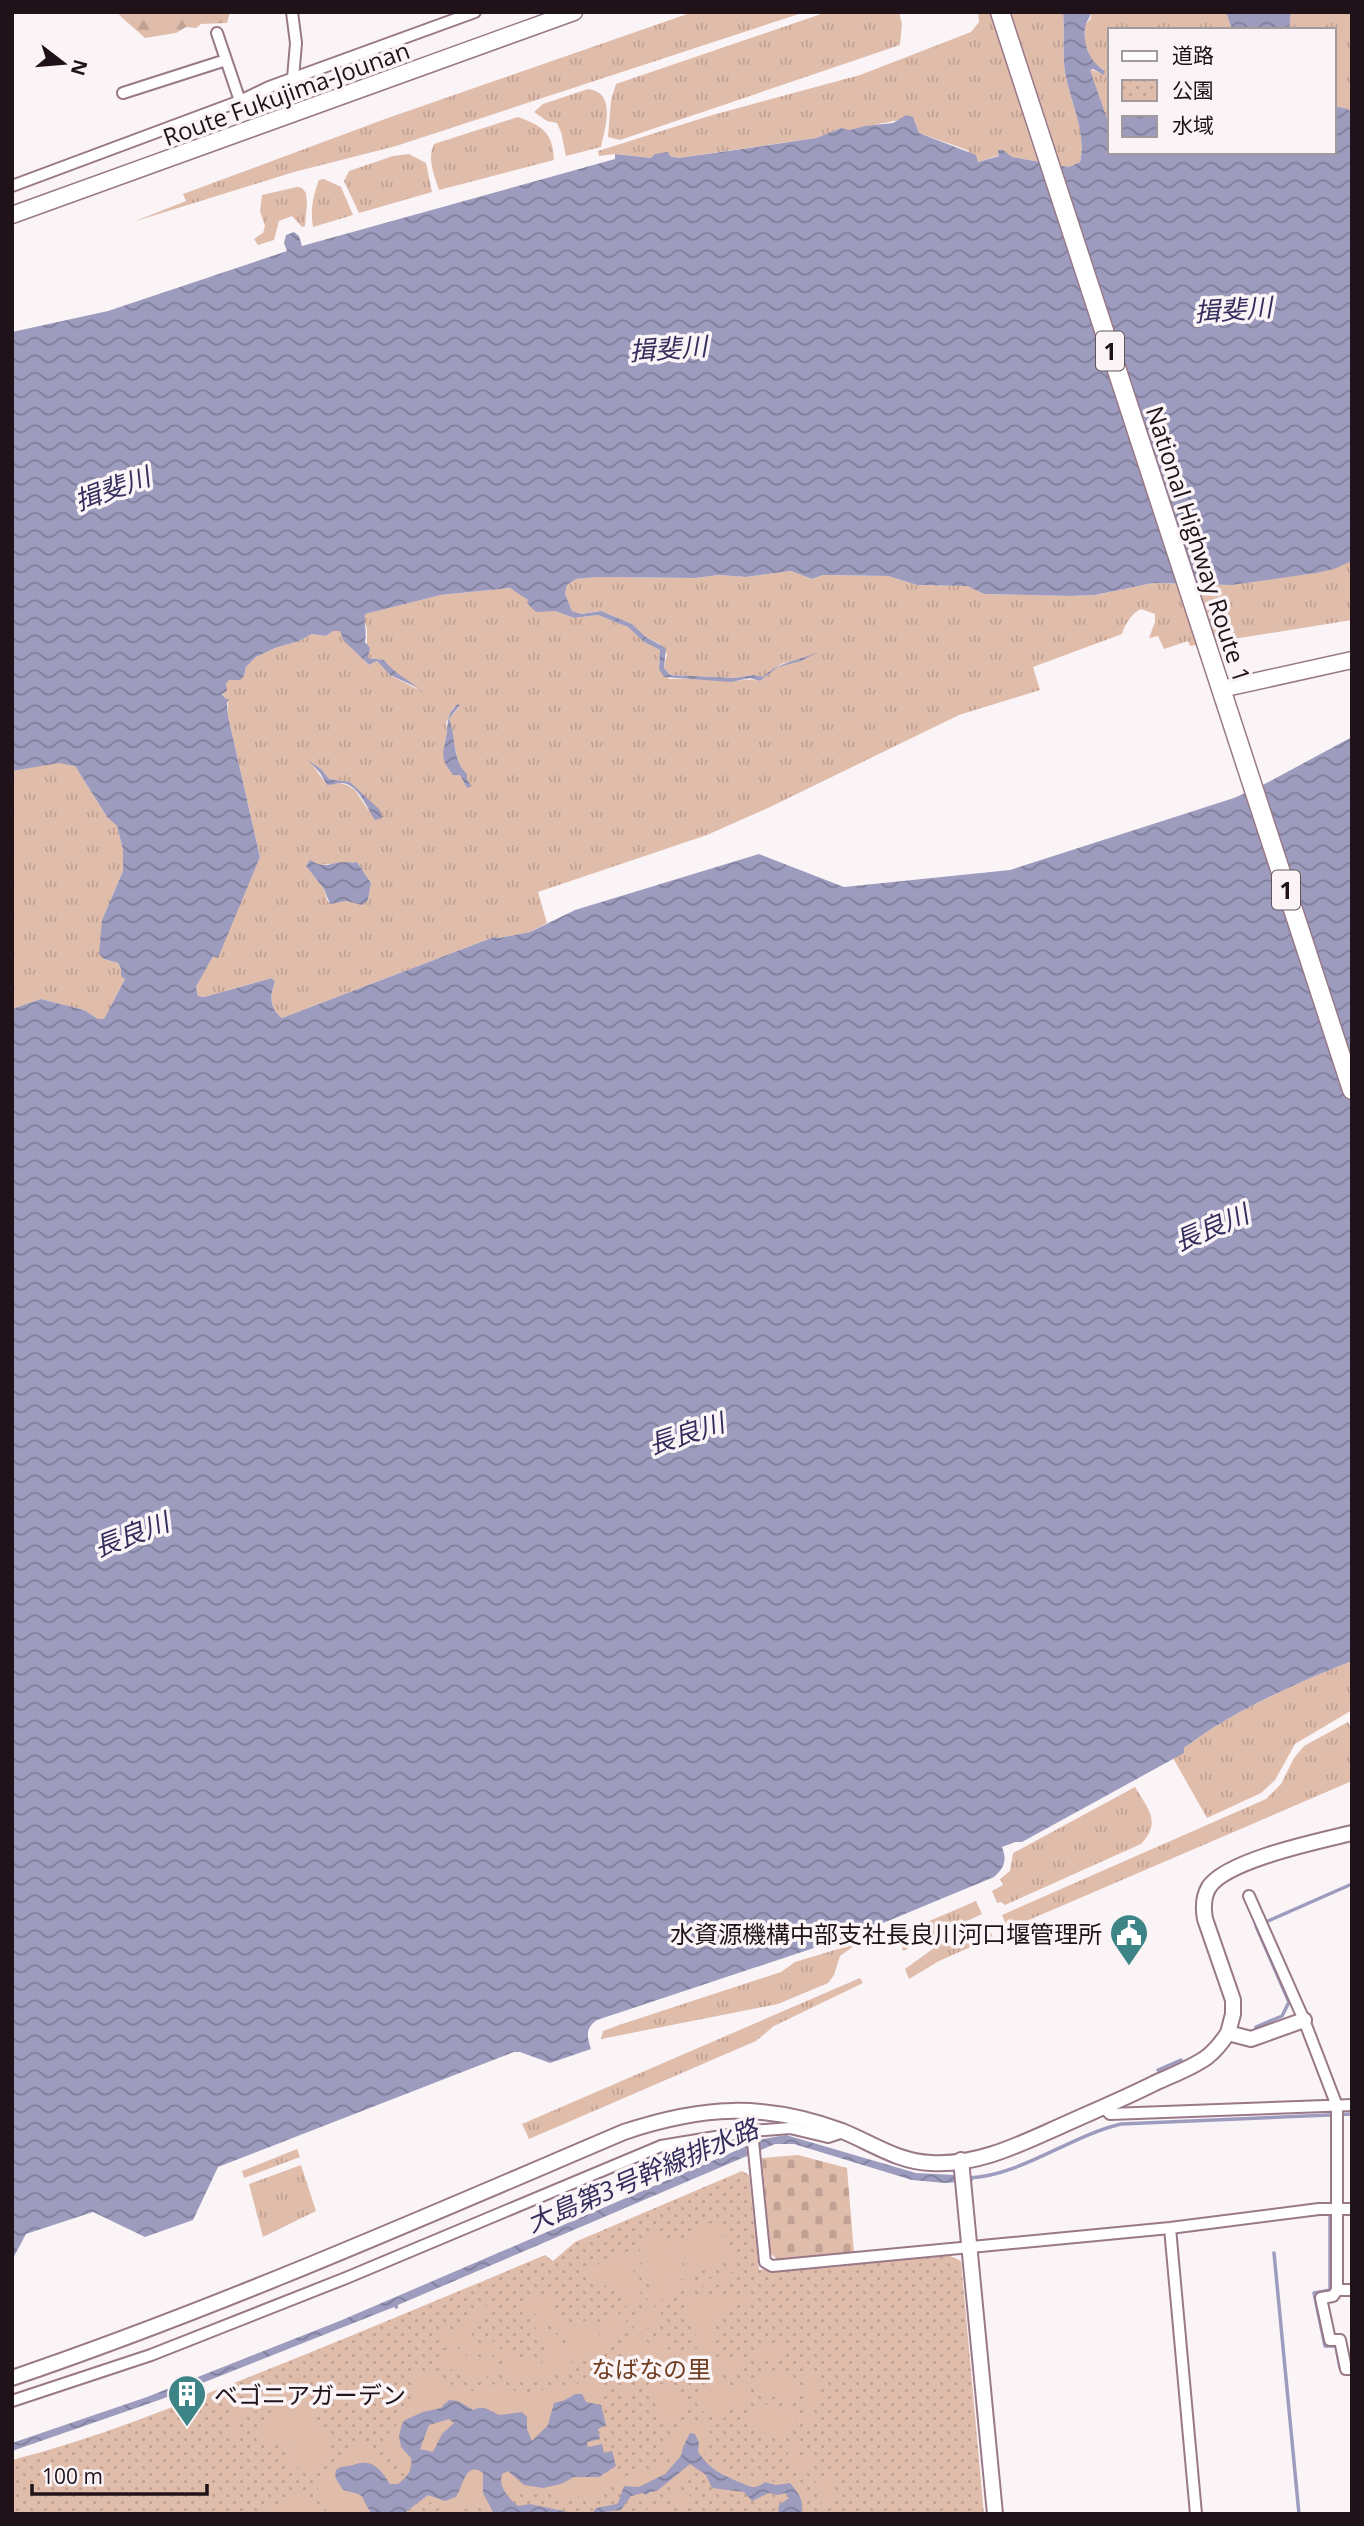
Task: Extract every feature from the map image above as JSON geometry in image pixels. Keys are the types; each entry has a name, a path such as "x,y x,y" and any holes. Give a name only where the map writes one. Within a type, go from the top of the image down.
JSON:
{"highway":[{"name":"National Highway Route 1","path":"1000,12 1226,688 1352,1090"}],"main road":[{"name":"Route Fukujima-Jounan","path":"12,215 574,12"},
{"path":"1226,688 1352,660"}],"street":[{"path":"292,12 296,43 293,78"},
{"path":"12,186 240,102 293,78 475,12"},
{"path":"217,33 240,102"},
{"path":"123,93 226,60"},
{"path":"12,2378 333,2257 624,2132 661,2120 722,2109 778,2113 844,2132 899,2157 929,2163 961,2165 1016,2146 1206,2058 1217,2048 1228,2033 1233,2000 1205,1919 1203,1907 1210,1886 1231,1871 1272,1854 1352,1833"},
{"path":"1249,1896 1304,2020 1337,2112 1337,2290 1333,2296 1321,2298 1330,2340 1340,2340 1346,2370 1352,2368"},
{"path":"1228,2033 1251,2039 1304,2020"},
{"path":"1103,2107 1110,2114 1337,2112 1352,2105"},
{"path":"12,2401 151,2355 345,2278 661,2146 752,2136 790,2128 828,2137 844,2132"},
{"path":"752,2136 765,2262 772,2266 1170,2228 1319,2209 1352,2208"},
{"path":"961,2165 995,2514"},
{"path":"1170,2228 1196,2514"},
{"path":"1337,2290 1352,2290"}],"green space":[{"path":"123,12 230,12 227,23 201,24 196,28 186,27 176,33 145,38 119,15"},
{"path":"693,12 805,12 396,146 294,172 133,222 186,201 183,194 385,119"},
{"path":"827,12 899,12 902,24 900,45 620,140 608,137 611,100 616,84"},
{"path":"978,12 1063,12 1064,65 1080,128 1080,162 1069,167 1000,155 978,162 967,150 919,133 913,117 850,130 841,128 816,138 678,158 615,154 599,156 598,151 709,116 860,75 971,32 979,22"},
{"path":"1091,12 1226,12 1231,28 1108,28 1108,121 1089,69 1104,74 1103,69 1094,64 1085,46 1085,25 1091,18"},
{"path":"1291,12 1352,12 1352,114 1347,109 1336,106 1336,28 1289,28"},
{"path":"588,89 603,97 606,104 601,147 566,156 557,123 547,121 534,112 543,104"},
{"path":"518,117 545,132 551,143 554,160 439,190 431,161 434,144"},
{"path":"409,154 426,163 432,192 359,213 344,181 349,171 393,156"},
{"path":"324,179 341,187 353,215 313,227 314,197 319,180"},
{"path":"297,187 306,193 305,226 302,227 292,216 279,221 274,240 258,245 254,239 263,233 265,226 260,211 262,195"},
{"path":"1352,561 1352,620 1190,646 1188,641 1164,649 1158,636 1149,638 1155,614 1141,609 1129,620 1122,634 1033,667 1040,690 959,715 707,835 538,892 547,923 530,932 494,937 282,1018 272,1002 275,982 272,978 204,997 198,996 196,987 213,955 217,957 260,857 228,716 228,699 222,693 228,680 244,676 246,667 256,657 312,634 326,636 333,631 341,631 341,635 369,665 377,661 390,675 419,690 392,671 384,660 368,658 364,614 441,595 510,588 542,611 555,611 574,618 598,615 628,627 644,642 660,650 659,664 669,679 760,681 778,667 805,658 781,664 763,677 670,675 664,668 667,654 660,644 646,637 632,624 601,611 580,614 572,611 565,594 567,585 576,579 598,577 746,577 791,571 812,579 823,575 888,576 917,585 967,586 984,594 1070,596 1095,595 1153,583 1232,585 1287,575 1304,575","holes":["460,706 449,719 459,766 467,780 467,788 460,775 449,770 444,756 446,723 453,708","311,763 329,779 350,782 364,796 369,811 355,790 347,785 327,785","310,861 319,865 357,862 371,883 368,900 362,904 328,902 324,889 306,866"]},
{"path":"59,762 75,766 107,817 117,826 123,850 123,871 102,920 104,959 118,963 125,979 104,1019 98,1019 84,1010 41,999 12,1009 12,771"},
{"path":"1352,1661 1352,1710 1295,1744 1275,1780 1261,1793 1207,1818 1173,1758 1184,1753 1184,1748 1203,1734 1244,1710"},
{"path":"1348,1722 1352,1730 1352,1781 1008,1929 1002,1915 1266,1799 1281,1784 1294,1758 1304,1746"},
{"path":"1135,1787 1152,1822 1151,1829 1141,1844 1005,1905 997,1903 992,1891 1003,1885 1000,1879 1010,1871 1013,1853"},
{"path":"976,1901 982,1914 903,1951 899,1934"},
{"path":"986,1922 993,1937 939,1961 909,1979 905,1969 941,1943"},
{"path":"858,1943 840,1956 834,1975 828,1983 778,2004 601,2039 603,2031 619,2025 781,1972 795,1962"},
{"path":"860,1978 863,1983 774,2026 756,2041 529,2139 522,2124"},
{"path":"297,2149 300,2157 244,2178 242,2171"},
{"path":"798,2155 847,2168 854,2253 778,2260 770,2253 762,2158"},
{"path":"301,2165 316,2211 263,2237 249,2184"},
{"name":"なばなの里","path":"742,2171 749,2175 759,2270 944,2253 961,2261 984,2514 12,2514 12,2460 73,2443 161,2411 545,2255 553,2261 575,2242"},
{"path":"720,2219 728,2245 723,2261 715,2271 697,2268 673,2248 674,2240 683,2240 690,2236 698,2224 713,2223"},
{"path":"656,2234 666,2237 686,2270 701,2272 703,2276 671,2281 650,2267 640,2246 644,2246 649,2237"},
{"path":"634,2249 639,2263 669,2285 688,2281 703,2282 724,2272 731,2252 733,2271 727,2275 726,2284 683,2288 660,2301 652,2291 649,2276 629,2258 630,2250"},
{"path":"622,2255 641,2280 642,2289 632,2313 612,2337 605,2335 600,2328 604,2316 627,2313 625,2293 621,2287 609,2288 585,2274 586,2270"},
{"path":"554,2294 557,2319 563,2323 594,2320 600,2336 611,2342 611,2351 576,2364 574,2355 567,2351 566,2334 542,2322 540,2326 562,2337 564,2353 572,2359 569,2371 526,2384 511,2378 504,2369 504,2362 498,2357 483,2352 474,2357 462,2346 443,2348 437,2336 465,2323 464,2318 490,2304 491,2310 486,2316 470,2324 474,2344 505,2340 499,2348 506,2353 509,2349 524,2360 529,2355 541,2364 552,2348 537,2337 541,2332 533,2326 539,2317 531,2311 525,2319 521,2316 523,2303 525,2299"},
{"path":"745,2294 749,2295 748,2303 736,2303 735,2307 714,2318 712,2359 687,2381 680,2378 680,2362 672,2352 671,2344 675,2342 685,2356 702,2345 681,2310 686,2307 684,2301 691,2297"},
{"path":"648,2298 662,2315 641,2333 651,2347 667,2336 665,2342 675,2364 671,2372 626,2353 621,2345 632,2331"},
{"path":"779,2341 786,2347 791,2345 784,2360 757,2361 750,2354 763,2344 775,2347"},
{"path":"458,2348 468,2358 475,2360 485,2355 498,2361 499,2368 482,2379 462,2377 439,2362 442,2352"},
{"path":"740,2353 746,2364 742,2369 710,2374 721,2361 736,2359"},
{"path":"802,2360 818,2377 821,2408 814,2409 806,2402 807,2376 799,2364"},
{"path":"611,2361 639,2368 652,2378 629,2379 633,2401 628,2402 622,2375 601,2380 601,2405 586,2402 584,2396 554,2403 548,2425 532,2441 527,2429 528,2421 518,2412 501,2415 484,2407 474,2410 446,2402 436,2409 416,2415 401,2447 411,2458 409,2475 401,2460 387,2453 383,2446 384,2439 405,2411 417,2372 436,2373 462,2390 477,2390 500,2383 512,2390 531,2395 552,2386 581,2383 597,2364"},
{"path":"766,2369 787,2373 796,2380 798,2392 795,2401 764,2395 758,2389 756,2376"},
{"path":"724,2381 728,2389 731,2389 735,2381 746,2382 750,2390 749,2399 742,2412 739,2413 728,2406 726,2417 722,2419 706,2414 699,2407 696,2393 705,2387 710,2390 712,2384"},
{"path":"660,2384 672,2387 680,2394 684,2404 684,2416 675,2421 658,2418 652,2389"},
{"path":"299,2395 311,2397 318,2430 329,2438 331,2443 326,2458 314,2470 288,2467 290,2447 260,2443 253,2435 278,2406"},
{"path":"264,2401 261,2410 237,2416 241,2431 236,2440 227,2416"},
{"path":"768,2404 789,2410 796,2417 794,2426 784,2438 765,2433 751,2419 755,2409"},
{"path":"820,2413 801,2438 797,2449 798,2455 815,2462 813,2466 820,2479 833,2473 835,2487 829,2502 823,2505 813,2478 793,2465 788,2456 792,2440 808,2416"},
{"path":"449,2419 455,2423 442,2434 433,2452 420,2449 429,2424"},
{"path":"694,2420 704,2423 711,2434 708,2449 702,2457 698,2452 699,2443 696,2436 689,2435 679,2457 665,2473 646,2484 622,2489 620,2494 614,2490 617,2487 609,2482 601,2493 590,2498 582,2495 566,2501 546,2492 531,2492 518,2488 509,2497 500,2481 502,2474 508,2471 531,2488 543,2488 561,2484 574,2477 599,2477 616,2466 619,2477 633,2475 670,2463 665,2442 671,2441 676,2429"},
{"path":"366,2443 372,2446 379,2458 392,2466 400,2482 397,2485 390,2484 382,2471 353,2464 342,2466 335,2474 338,2485 363,2496 372,2514 329,2513 320,2505 317,2483 346,2449"},
{"path":"716,2457 726,2469 739,2477 762,2477 773,2482 798,2480 805,2485 809,2500 803,2507 782,2483 776,2485 765,2482 761,2486 751,2488 738,2483 708,2465"},
{"path":"687,2464 695,2466 682,2482 669,2484 640,2502 630,2502 631,2496 657,2491 675,2478"},
{"path":"472,2469 483,2473 482,2489 491,2505 485,2507 475,2503 459,2513 446,2514 424,2497 459,2493 465,2477"},
{"path":"293,2491 309,2499 317,2514 261,2514 283,2502"},
{"path":"678,2491 686,2491 691,2500 689,2507 678,2509 673,2504 673,2496"},
{"path":"659,2506 665,2509 667,2514 637,2514"},
{"path":"625,2507 637,2514 599,2514"}],"water":[{"path":"1063,12 1091,12 1085,28 1085,41 1092,58 1105,71 1104,75 1090,70 1108,121 1108,154 1336,154 1336,106 1348,109 1352,114 1352,561 1316,573 1232,585 1153,583 1095,595 1070,596 984,594 967,586 917,585 888,576 823,575 812,579 791,571 746,577 598,577 576,579 567,585 565,594 572,611 581,614 601,611 632,624 646,637 666,648 664,668 670,675 763,677 777,668 760,681 750,678 731,682 664,677 659,669 660,650 644,642 628,627 598,615 574,618 555,611 536,612 527,603 528,600 510,588 441,595 365,614 365,642 370,648 368,658 384,660 393,670 414,685 424,694 416,687 390,675 377,661 369,665 343,640 340,631 333,631 326,636 312,634 275,648 256,657 246,667 240,680 229,680 226,684 227,691 222,694 229,699 228,716 260,857 218,958 213,956 196,987 198,996 204,997 272,978 275,982 272,1002 282,1018 494,937 530,932 575,910 759,854 844,887 1010,870 1234,798 1352,737 1352,1661 1244,1710 1203,1734 1184,1748 1184,1753 1022,1842 1002,1847 1004,1863 994,1877 859,1933 597,2020 590,2026 588,2033 591,2049 550,2063 514,2052 218,2167 193,2220 145,2237 93,2212 26,2234 12,2260 12,1009 41,999 84,1010 98,1019 104,1019 125,979 121,976 118,963 104,959 99,954 102,920 123,871 123,850 117,826 107,817 75,766 59,763 12,771 12,332 108,311 287,251 284,243 286,235 294,232 299,236 302,246 615,159 615,154 651,158 655,154 668,152 670,156 678,158 816,138 841,128 850,130 893,123 906,115 913,117 919,133 976,155 978,162 999,156 998,150 1003,150 1012,157 1069,167 1080,162 1082,151 1077,117 1065,72"},
{"path":"1226,12 1291,12 1289,28 1231,28"},
{"path":"818,652 801,661 779,667"},
{"path":"458,704 460,705 449,719 459,762 472,786 467,788 460,775 453,775 444,758 449,716"},
{"path":"308,760 329,779 350,782 380,810 382,818 375,820 361,796 351,786 339,783 327,785"},
{"path":"310,860 325,865 357,862 371,883 368,900 362,905 346,901 330,904 324,889 306,866"},
{"path":"786,2135 916,2173 972,2176 973,2181 945,2183 912,2180 794,2144 775,2144 398,2305 396,2309 394,2307 162,2399 12,2451 12,2443 147,2397 342,2320 763,2139"},
{"path":"575,2394 582,2394 586,2402 601,2405 606,2425 598,2429 600,2439 587,2442 588,2447 602,2444 604,2453 612,2451 616,2466 599,2477 574,2477 561,2484 543,2488 524,2485 508,2471 502,2474 501,2479 508,2496 518,2506 530,2504 578,2514 494,2514 483,2493 483,2473 473,2470 466,2476 456,2497 445,2501 428,2495 403,2514 372,2514 362,2497 343,2490 336,2478 338,2468 365,2463 379,2469 390,2484 398,2484 411,2467 411,2458 401,2447 399,2436 402,2424 423,2412 441,2408 449,2400 458,2401 473,2410 484,2408 500,2415 522,2412 527,2417 527,2429 532,2441 548,2425 554,2403","holes":["449,2419 454,2423 442,2434 433,2452 420,2449 429,2425"]},
{"path":"690,2433 695,2434 699,2443 698,2452 703,2458 726,2476 752,2487 765,2482 776,2485 790,2483 801,2501 801,2514 780,2514 779,2505 789,2498 786,2493 769,2493 752,2501 744,2492 712,2488 706,2475 690,2464 657,2491 631,2496 621,2510 588,2514 595,2509 618,2503 624,2486 639,2487 665,2474 681,2456"}],"waterway":[{"path":"1268,1921 1352,1884"},
{"path":"1256,1926 1289,2002 1282,2016 1256,2027"},
{"path":"1158,2070 1181,2060"},
{"name":"大島第3号幹線排水路","path":"969,2178 1007,2170 1083,2137 1121,2124 1352,2114"},
{"path":"1330,2214 1330,2290 1314,2293 1325,2346 1336,2346 1340,2368"},
{"path":"1274,2253 1299,2514"}],"place":[{"name":"水資源機構中部支社長良川河口堰管理所","path":"1129,1967"},
{"name":"ベゴニアガーデン","path":"187,2428"}],"water label":[{"name":"揖斐川","path":"1233,309"},
{"name":"揖斐川","path":"668,348"},
{"name":"揖斐川","path":"112,488"},
{"name":"長良川","path":"1211,1227"},
{"name":"長良川","path":"686,1433"},
{"name":"長良川","path":"131,1534"}]}
